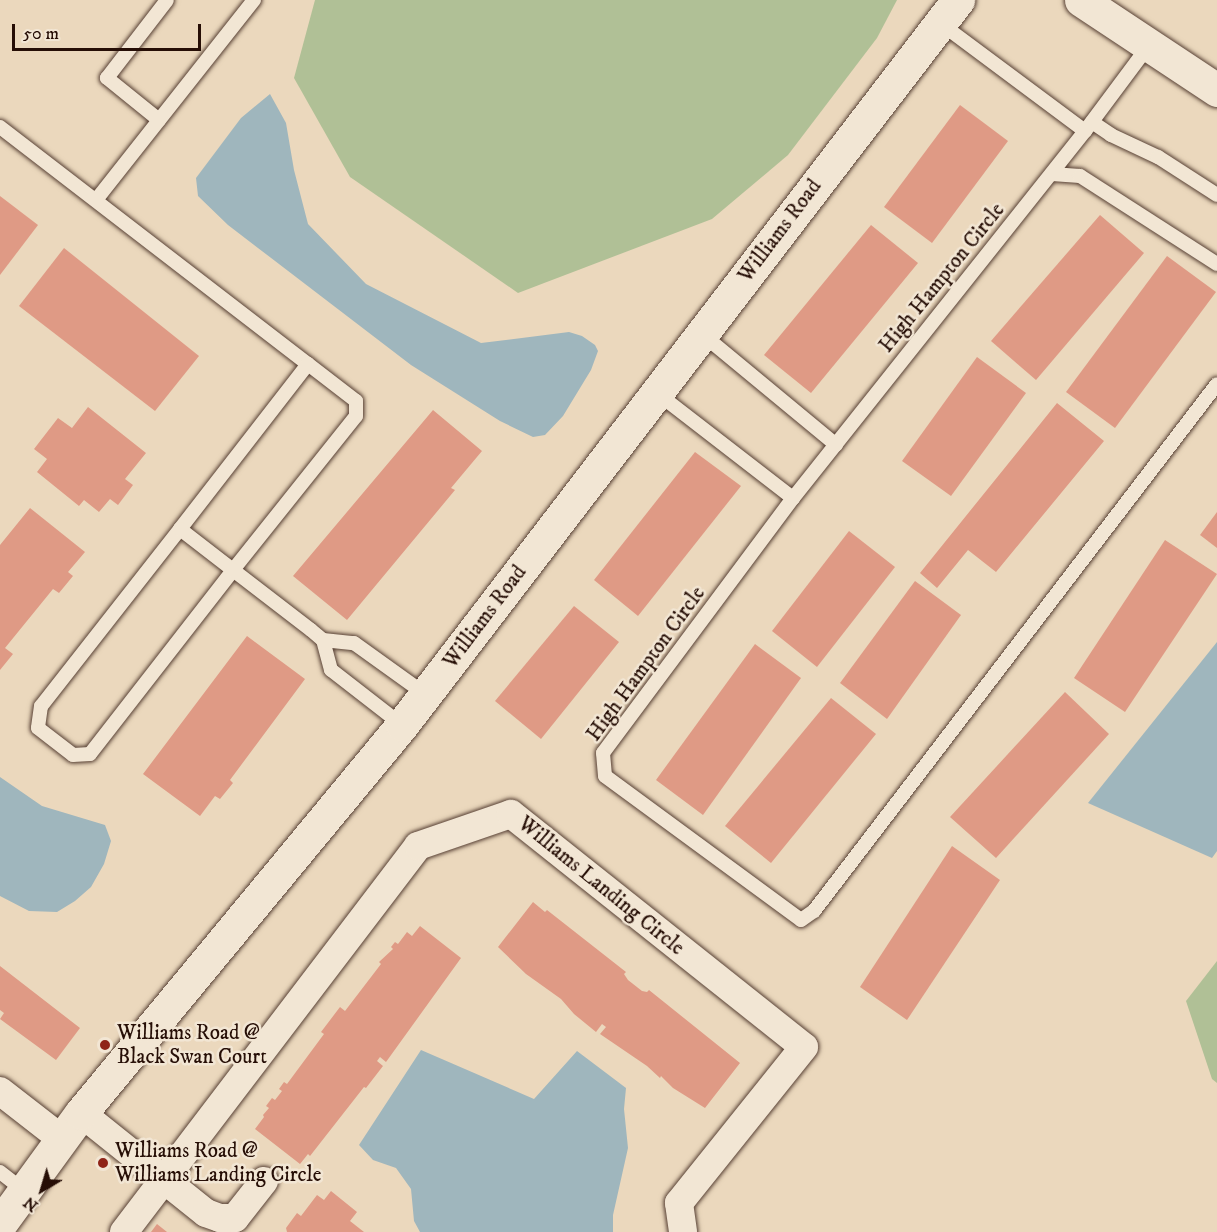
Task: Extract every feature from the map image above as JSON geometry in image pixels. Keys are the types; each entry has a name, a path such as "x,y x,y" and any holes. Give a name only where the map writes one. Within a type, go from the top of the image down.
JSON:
{"street":[{"path":"1081,0 1217,90"},
{"name":"Williams Road","path":"0,1224 12,1182 63,1140 81,1113 402,725 949,12"},
{"name":"Williams Landing Circle","path":"124,1232 418,846 511,814 804,1047 679,1203 683,1232"},
{"path":"0,1091 63,1140"},
{"path":"81,1113 206,1213 220,1218 234,1218 264,1180"}],"lane":[{"path":"159,120 107,78 167,0"},
{"path":"96,200 254,0"},
{"path":"949,12 1088,126 1158,157 1217,195"},
{"name":"High Hampton Circle","path":"1149,45 1052,174 793,498 603,753 605,776 801,920 814,911 1217,384"},
{"path":"0,127 96,200 356,401 356,416 90,754 73,755 38,728 41,706 308,364"},
{"path":"1052,174 1080,176 1217,264"},
{"path":"702,334 836,445"},
{"path":"657,393 793,498"},
{"path":"180,529 323,640 354,644 425,694"},
{"path":"323,640 332,670 402,725"}],"green space":[{"path":"315,0 897,0 877,38 788,155 712,219 518,293 350,177 294,78"},
{"path":"1217,961 1217,1083 1212,1079 1186,1001"}],"water":[{"path":"270,94 286,123 294,170 308,224 366,284 481,343 569,332 582,336 595,345 598,351 591,370 563,416 545,435 533,437 500,421 411,365 228,225 198,196 196,178 241,118"},
{"path":"1217,642 1217,851 1212,858 1088,803"},
{"path":"0,777 42,806 105,825 111,841 104,864 91,887 75,901 57,912 29,911 0,896"},
{"path":"421,1050 534,1099 577,1051 626,1088 624,1109 628,1148 613,1215 613,1232 420,1232 414,1221 411,1189 396,1168 373,1160 359,1145"}],"building":[{"path":"960,105 1008,141 932,243 884,207"},
{"path":"0,196 38,225 0,275"},
{"path":"1100,215 1144,253 1036,380 991,341"},
{"path":"871,225 918,263 811,393 764,355"},
{"path":"64,248 199,356 155,411 19,306"},
{"path":"1167,256 1216,292 1115,428 1066,392"},
{"path":"977,357 1026,393 951,496 902,461"},
{"path":"1057,403 1104,441 996,572 968,550 937,588 920,573"},
{"path":"88,407 146,453 125,479 133,485 118,505 110,499 99,512 84,500 79,506 37,472 47,459 34,449 58,418 72,428"},
{"path":"433,410 482,451 451,488 455,490 347,620 293,576"},
{"path":"695,452 741,486 638,616 594,580"},
{"path":"30,508 85,552 68,572 73,576 59,593 53,589 5,648 13,654 0,670 0,545"},
{"path":"1217,512 1217,548 1200,535"},
{"path":"849,531 895,567 817,667 772,631"},
{"path":"1165,540 1217,574 1125,712 1074,678"},
{"path":"915,581 961,615 887,719 840,683"},
{"path":"574,606 619,642 541,739 495,701"},
{"path":"247,636 305,679 230,780 233,783 220,799 215,796 200,816 143,774"},
{"path":"755,644 801,678 703,815 656,780"},
{"path":"1065,692 1109,734 996,858 950,817"},
{"path":"831,698 876,734 771,863 725,826"},
{"path":"952,846 1000,880 907,1020 860,987"},
{"path":"533,902 545,912 547,910 626,972 624,974 628,980 642,991 649,990 740,1063 705,1108 673,1088 661,1076 660,1078 647,1066 600,1034 606,1027 602,1024 596,1032 574,1014 561,999 526,974 498,947"},
{"path":"420,926 461,958 386,1062 380,1057 377,1061 383,1066 366,1088 364,1087 310,1156 308,1154 300,1164 255,1129 269,1108 266,1106 272,1098 275,1100 282,1091 279,1089 284,1082 287,1084 324,1034 321,1032 340,1007 345,1011 381,964 379,962 393,949 391,947 395,942 398,944 407,932 412,936"},
{"path":"0,966 80,1028 56,1060 0,1019 4,1013 0,1010"},
{"path":"331,1191 357,1212 350,1221 364,1232 287,1232 286,1228 297,1213 301,1216 317,1195 324,1200"},
{"path":"157,1224 167,1232 151,1232"}],"place":[{"name":"Williams Road @ Black Swan Court","path":"105,1045"},
{"name":"Williams Road @ Williams Landing Circle","path":"103,1163"}]}
